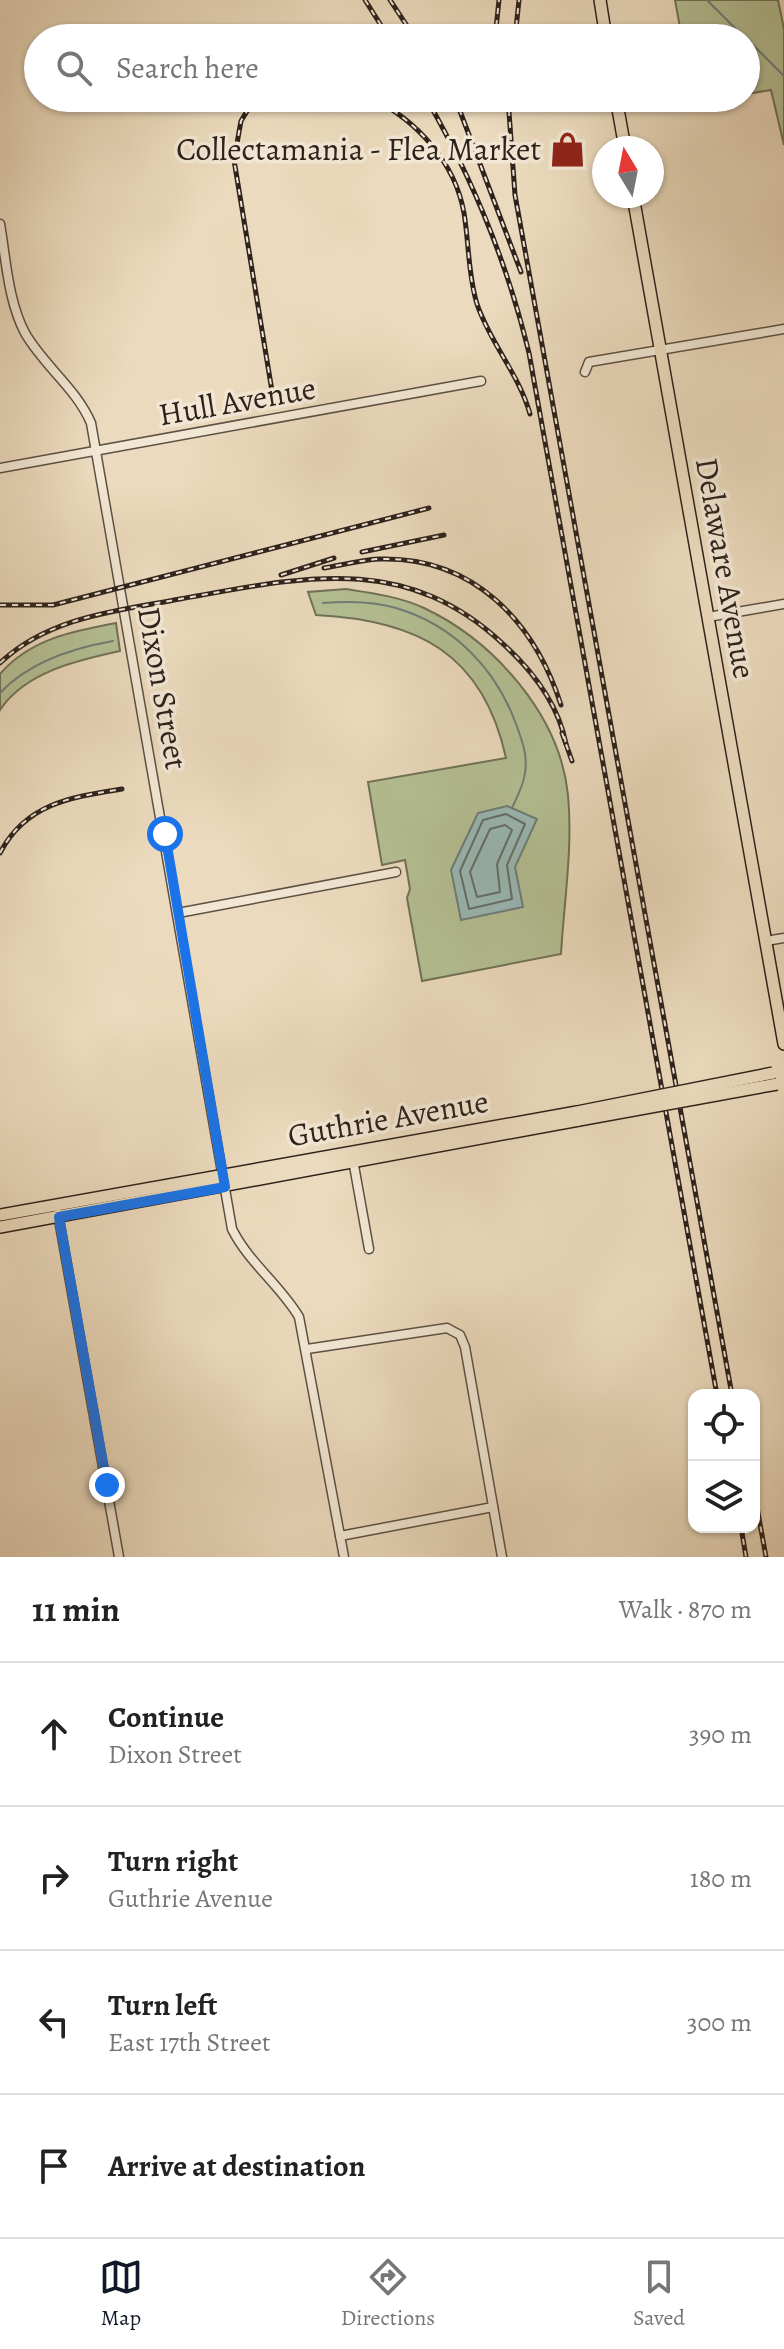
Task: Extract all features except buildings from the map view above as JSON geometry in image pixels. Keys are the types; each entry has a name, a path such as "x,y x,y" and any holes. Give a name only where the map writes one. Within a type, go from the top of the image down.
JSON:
{"main road":[{"path":"600,0 604,24"},
{"path":"619,112 623,136"},
{"name":"Delaware Avenue","path":"635,208 784,1044"},
{"name":"Guthrie Avenue","path":"0,1227 57,1211 780,1078"},
{"name":"Guthrie Avenue","path":"0,1215 57,1211"}],"street":[{"name":"Dixon Street","path":"0,224 16,311 24,330 84,407 96,451 232,1229 243,1251 287,1297 299,1317 344,1557"},
{"path":"585,372 589,362 784,329"},
{"name":"Hull Avenue","path":"0,468 481,381"},
{"path":"708,617 784,604"},
{"path":"178,913 396,872"},
{"path":"766,941 784,938"},
{"path":"352,1157 369,1249"},
{"path":"57,1211 119,1557"},
{"path":"307,1349 442,1329 456,1331 465,1347 502,1557"},
{"path":"340,1536 493,1507"}],"green space":[{"path":"675,0 778,0 784,29 784,145 771,90 760,92 760,24 679,24"},
{"path":"346,589 406,601 450,622 498,661 537,709 552,737 568,795 569,854 561,954 422,981 407,898 410,889 405,860 382,865 368,782 506,758 495,722 481,692 462,668 440,649 414,635 385,625 316,615 308,592"},
{"path":"116,623 120,651 70,664 38,677 23,686 0,710 0,674 25,652 68,633"}],"water":[{"path":"507,806 537,819 515,867 523,907 461,920 451,870 478,813"}],"waterway":[{"path":"707,0 731,24"},
{"path":"760,52 784,76"},
{"path":"323,603 378,604 417,616 454,638 485,668 516,724 526,760 524,777 512,808"},
{"path":"0,693 24,673 52,658 113,641"}],"railway":[{"path":"365,0 380,24"},
{"path":"390,0 406,24"},
{"path":"496,24 499,0"},
{"path":"516,24 519,0"},
{"path":"246,112 241,121 234,160 272,391"},
{"path":"396,112 432,145 452,177 464,213 477,304 519,385 530,414"},
{"path":"434,112 487,222 529,353 716,1389"},
{"path":"460,112 521,272"},
{"path":"509,112 515,195 731,1389"},
{"path":"0,605 53,605 429,508"},
{"path":"362,552 444,535"},
{"path":"281,575 334,558"},
{"path":"324,568 379,559 413,561 443,569 471,582 495,599 516,621 534,646 561,705"},
{"path":"0,663 40,635 108,612 308,579 388,583 427,594 465,614 502,643 524,664 542,688 557,715 566,744"},
{"path":"562,733 572,761"},
{"path":"0,853 23,823 52,805 122,789"},
{"path":"760,1524 766,1557"},
{"path":"742,1533 746,1557"}],"place":[{"name":"Collectamania - Flea Market","path":"567,149"}],"route":[{"path":"107,1485 59,1217 225,1187 165,834"}]}
